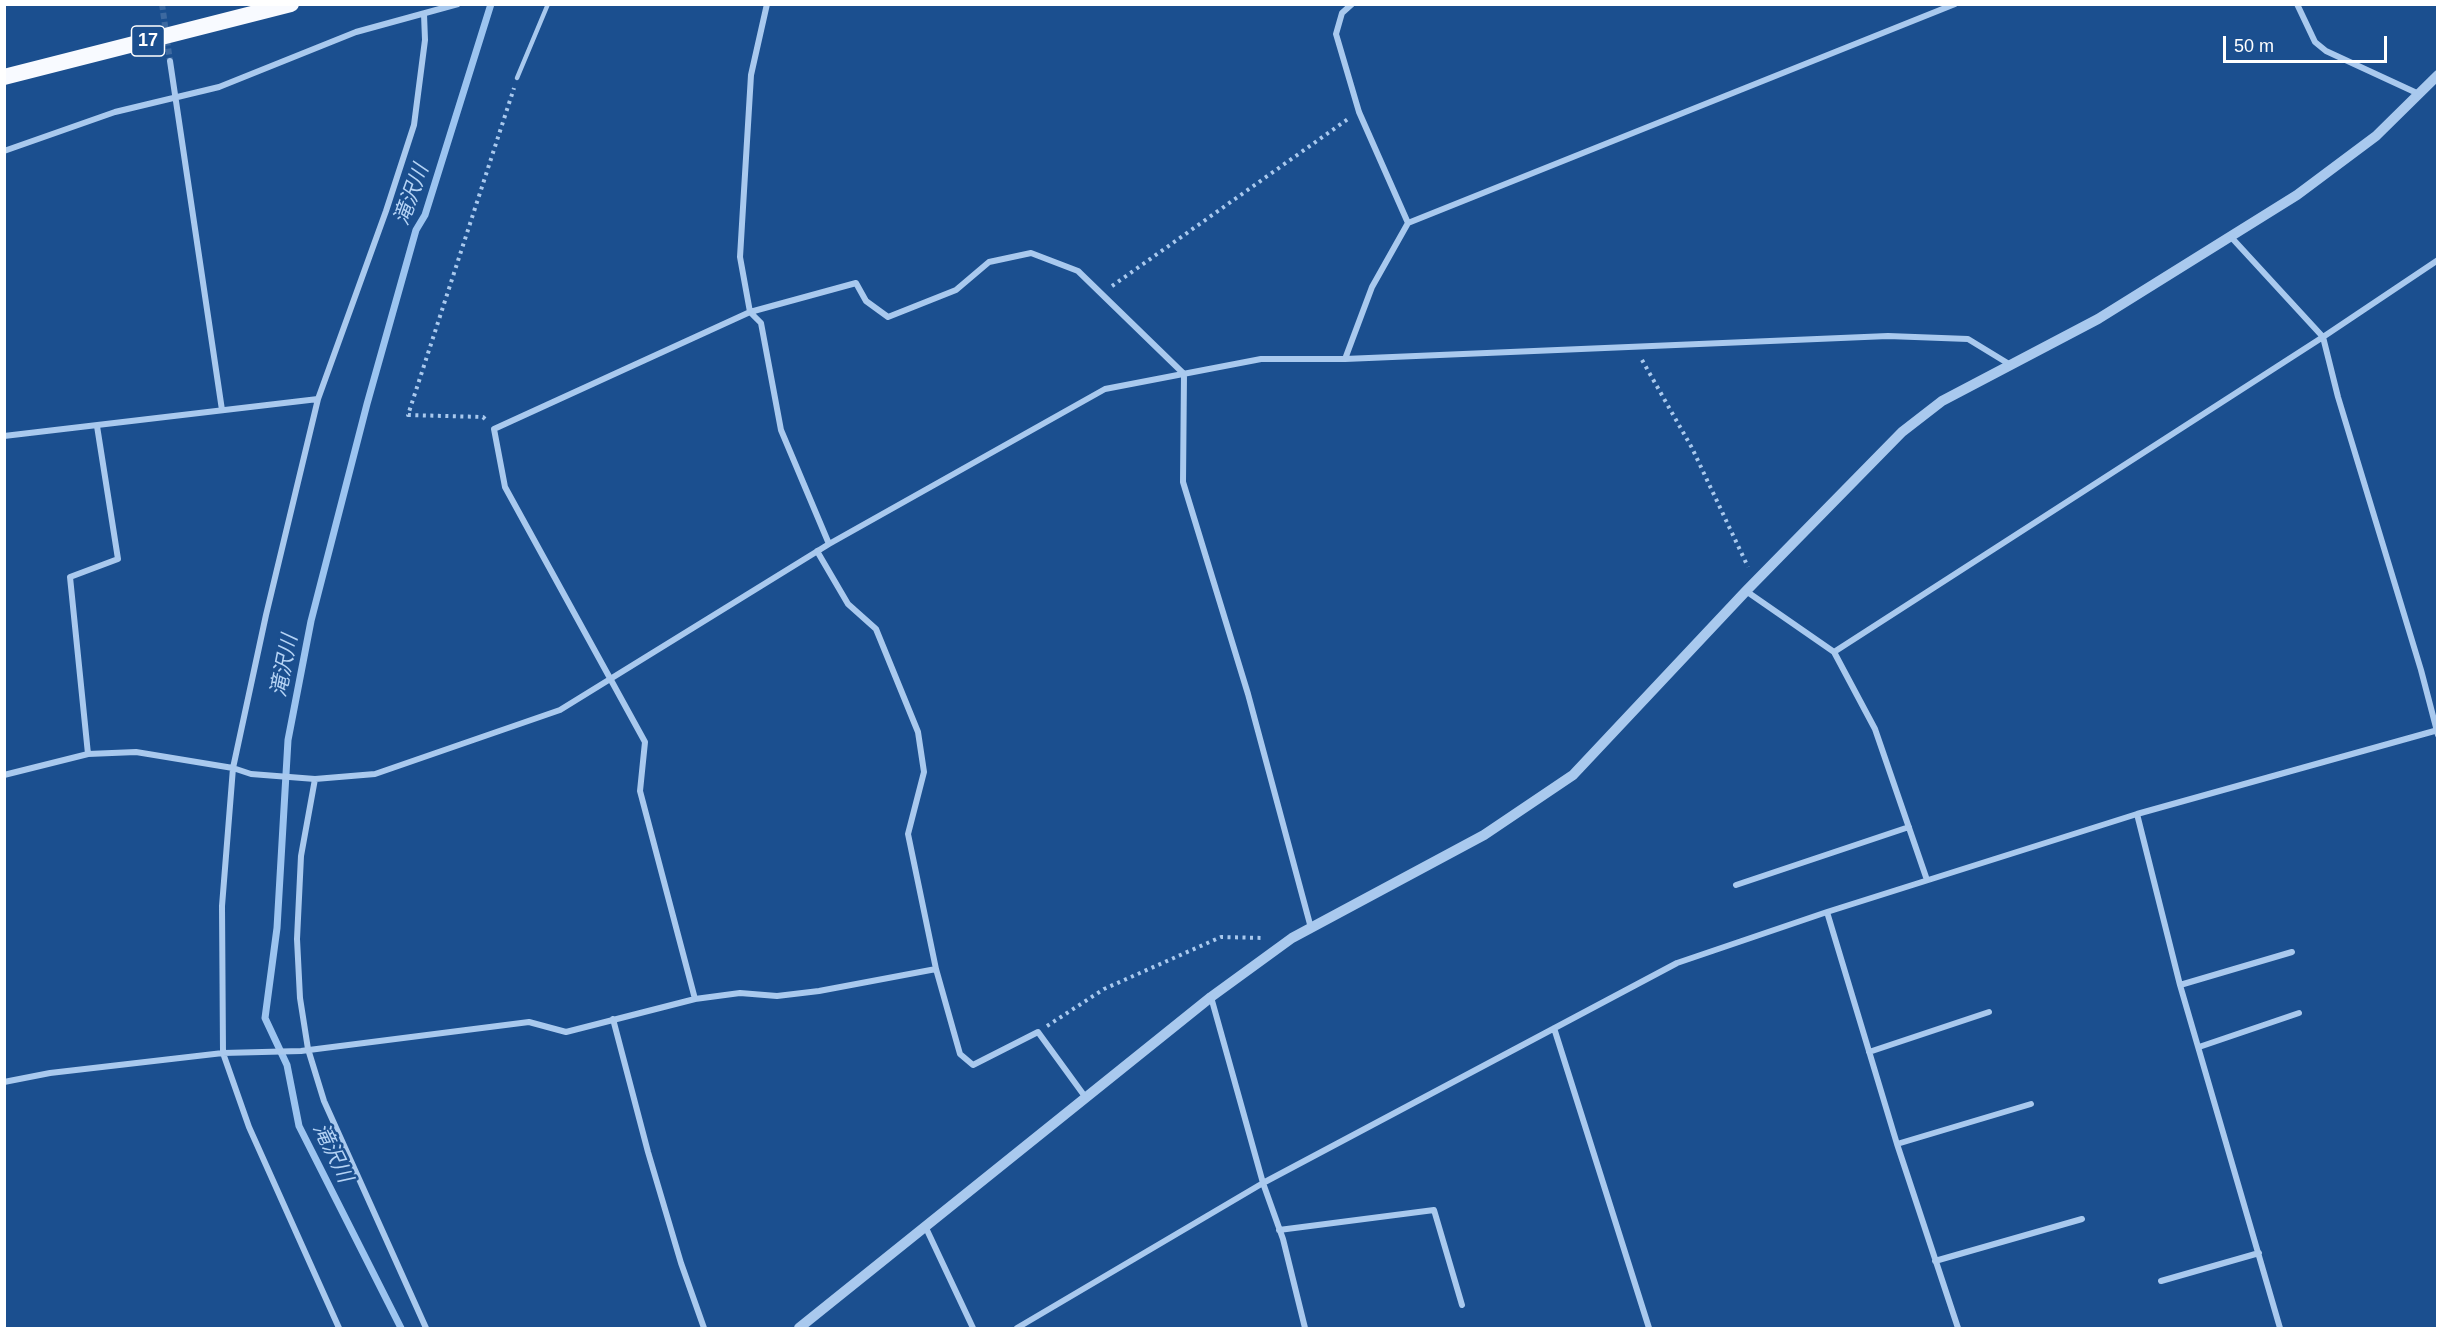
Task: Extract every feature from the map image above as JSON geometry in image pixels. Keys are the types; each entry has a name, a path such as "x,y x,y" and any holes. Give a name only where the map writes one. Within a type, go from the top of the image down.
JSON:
{"highway":[{"name":"17","path":"4,77 291,4"}],"street":[{"path":"4,152 115,112 176,99 256,74 356,32 458,4"},
{"path":"767,4 751,75 741,246 750,312 761,323 781,430 829,544"},
{"path":"1352,4 1342,13 1336,34 1359,112 1408,224"},
{"path":"1345,359 1372,286 1408,224 1955,4"},
{"path":"2297,4 2315,42 2326,51 2419,94"},
{"path":"339,1329 249,1127 223,1053 222,906 232,768 318,399 386,211 414,125 425,40 424,14"},
{"path":"170,61 222,410"},
{"path":"799,1329 1211,997 1292,938 1484,835 1573,775 1746,591 1902,432 1942,401 2097,319 2297,195 2376,136 2438,75"},
{"path":"1017,1329 1263,1183 1677,963 1827,912 2138,814 2437,732 2421,670 2338,397 2323,337 2231,237"},
{"path":"695,999 640,791 645,742 612,678 505,487 494,429 750,312 856,283 866,301 888,317 956,290 989,262 1031,253 1078,271 1184,374 1183,483 1248,694 1311,928"},
{"path":"1834,651 2323,337 2438,260"},
{"path":"4,775 88,754 136,752 232,768 251,774 315,779 375,774 560,710 817,551 1105,388 1261,359 1345,359 1888,336 1968,339 2009,364"},
{"path":"4,436 318,399"},
{"path":"88,754 70,577 118,559 97,426"},
{"path":"817,551 848,604 876,629 918,732 924,772 908,834 936,969 960,1054 974,1065 1038,1032 1086,1098"},
{"path":"1746,591 1834,651 1875,729 1927,880"},
{"path":"315,779 301,856 297,939 305,1050 324,1101 426,1329"},
{"path":"2138,814 2180,985 2280,1329"},
{"path":"1736,885 1909,827"},
{"path":"1827,912 1897,1144 1958,1329"},
{"path":"2180,985 2292,952"},
{"path":"4,1082 50,1073 223,1053 258,1054 305,1050 529,1022 566,1032 695,999 740,993 777,996 819,991 936,969"},
{"path":"1211,997 1263,1183 1279,1230 1305,1329"},
{"path":"1869,1052 1989,1012"},
{"path":"2199,1047 2299,1013"},
{"path":"613,1019 681,1263 704,1329"},
{"path":"1554,1028 1649,1329"},
{"path":"1897,1144 2031,1104"},
{"path":"1279,1230 1434,1210 1462,1305"},
{"path":"1935,1261 2082,1219"},
{"path":"926,1228 974,1329"},
{"path":"2161,1281 2259,1253"}],"lane":[{"path":"517,78 548,4"}],"path":[{"path":"494,429 483,417 408,415 517,78"},
{"path":"1101,294 1359,112"},
{"path":"1635,346 1692,448 1755,582"},
{"path":"1038,1032 1104,989 1221,937 1292,938"}],"waterway":[{"name":"滝沢川","path":"401,1328 299,1126 287,1065 265,1018 277,928 288,740 311,621 367,404 416,230 425,215 491,4"}],"tunnel":[{"path":"162,4 170,61"}]}
